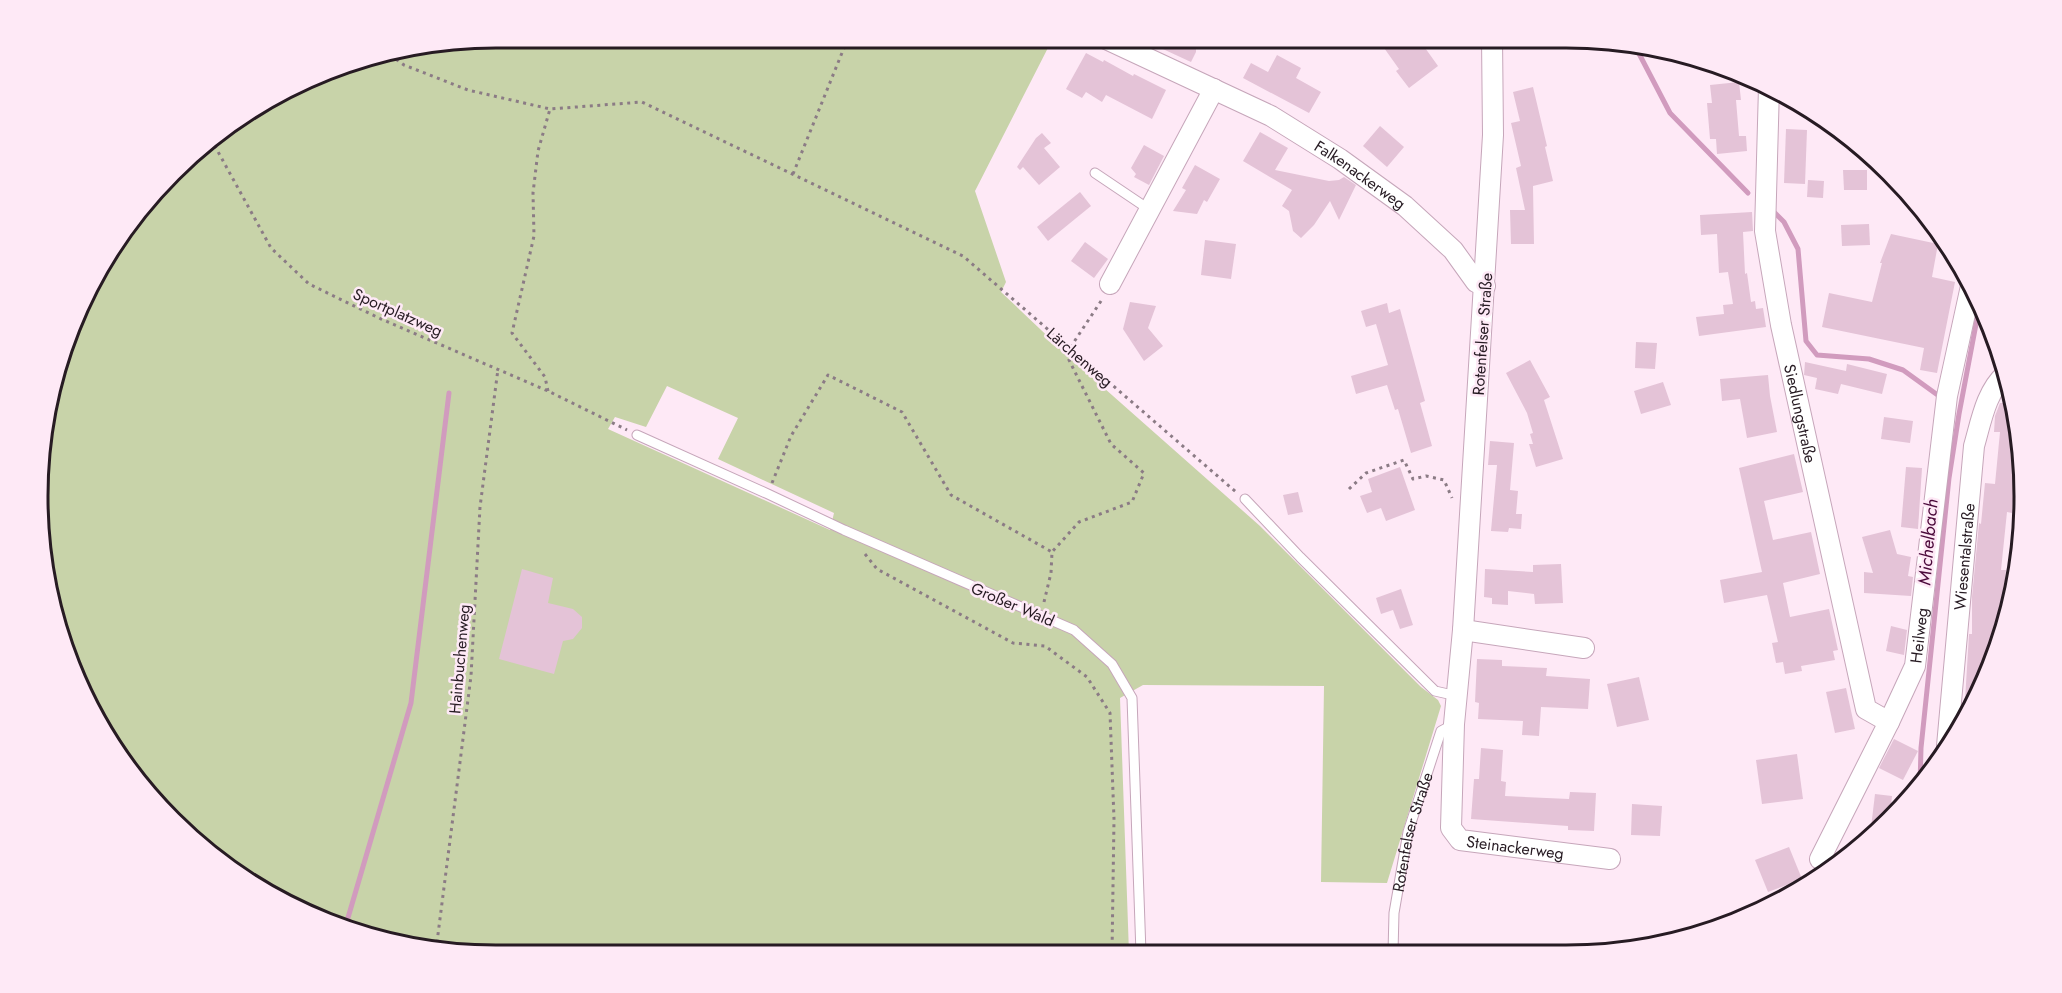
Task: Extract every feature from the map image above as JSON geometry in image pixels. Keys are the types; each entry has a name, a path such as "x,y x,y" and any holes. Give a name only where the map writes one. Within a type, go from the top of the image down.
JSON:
{"street":[{"name":"Falkenackerweg","path":"1126,48 1271,116 1340,159 1405,206 1453,250 1476,282 1485,285"},
{"name":"Rotenfelser Straße","path":"1456,696 1463,630 1485,285 1493,135 1492,48"},
{"path":"1110,285 1214,89"},
{"name":"Siedlungstraße","path":"1769,97 1765,231 1781,325 1866,709 1889,722"},
{"name":"Heilweg","path":"1820,859 1915,666 1946,404 1968,299"},
{"name":"Wiesentalstraße","path":"1948,730 1974,446 1987,401 1999,380"},
{"path":"1463,630 1584,648"},
{"name":"Steinackerweg","path":"1456,696 1451,828 1460,840 1610,859"}],"lane":[{"path":"1095,173 1151,211"},
{"name":"Großer Wald","path":"637,435 854,535 1074,630 1112,664 1132,698 1141,945"},
{"path":"1245,499 1435,691 1456,696"},
{"name":"Rotenfelser Straße","path":"1393,945 1394,913 1408,832 1441,731 1454,724"}],"path":[{"path":"793,174 844,48"},
{"path":"396,60 404,65 468,90 550,109 538,151 533,193 534,236 512,333 545,377 548,391"},
{"name":"Lärchenweg","path":"550,109 642,102 963,256 1245,499"},
{"name":"Sportplatzweg","path":"215,147 271,248 309,284 381,319 548,391 637,435"},
{"path":"1041,616 1051,573 1052,552 1079,522 1132,502 1144,473 1111,444 1069,360 1070,348 1095,313"},
{"name":"Hainbuchenweg","path":"437,941 471,676 480,507 498,369"},
{"path":"768,494 790,436 828,375 902,412 951,495 1052,552"},
{"path":"1349,489 1366,473 1404,460 1413,479 1426,476 1444,480 1452,500"},
{"path":"864,553 877,569 1012,643 1045,646 1087,677 1110,713 1114,819 1112,945"}],"green space":[{"path":"1048,48 975,191 1006,282 1001,292 1078,365 1260,526 1421,687 1438,700 1441,706 1387,883 1321,882 1324,686 1143,685 1120,698 1129,945 496,945 438,941 380,930 298,899 272,885 223,852 179,814 159,792 108,721 94,695 72,641 63,613 52,555 49,526 49,467 63,380 82,325 108,272 141,223 179,179 223,141 272,108 298,94 352,72 409,57 467,49","holes":["667,386 738,418 718,459 834,513 830,530 608,429 615,417 646,427"]}],"building":[{"path":"1161,48 1196,48 1191,62"},
{"path":"1384,48 1425,48 1438,66 1409,88 1396,71 1399,69"},
{"path":"1086,53 1166,90 1152,119 1106,95 1102,102 1086,92 1082,98 1066,89"},
{"path":"1277,55 1301,68 1296,78 1321,92 1309,113 1243,78 1251,63 1268,72"},
{"path":"1739,83 1741,100 1736,100 1739,136 1746,136 1747,151 1717,154 1716,139 1710,139 1707,103 1712,103 1710,85"},
{"path":"1533,87 1553,181 1533,186 1534,244 1511,244 1510,210 1525,210 1516,168 1521,166 1511,123 1520,121 1513,92"},
{"path":"1380,126 1404,147 1387,167 1363,146"},
{"path":"1786,129 1807,130 1805,184 1784,183"},
{"path":"1260,132 1288,148 1275,170 1329,181 1344,177 1356,185 1339,220 1330,201 1314,225 1301,238 1293,231 1289,211 1282,206 1292,190 1243,161"},
{"path":"1042,133 1051,143 1044,148 1060,167 1039,185 1023,167 1020,170 1017,167 1036,138"},
{"path":"1144,145 1164,156 1149,185 1134,177 1136,174 1131,168"},
{"path":"1195,165 1220,179 1207,202 1204,200 1197,214 1173,211 1186,190 1182,188"},
{"path":"1843,170 1867,170 1867,190 1844,190"},
{"path":"1808,180 1824,181 1823,198 1807,197"},
{"path":"1080,192 1091,206 1048,241 1037,227"},
{"path":"1752,212 1753,231 1743,232 1745,274 1747,273 1751,302 1755,301 1756,309 1763,308 1766,327 1699,336 1696,317 1724,314 1723,305 1733,304 1728,272 1719,273 1717,234 1701,235 1700,215"},
{"path":"1869,224 1870,245 1842,246 1841,225"},
{"path":"1891,234 1935,243 1938,246 1932,277 1955,282 1937,373 1920,370 1924,348 1822,327 1829,293 1872,302 1882,263 1880,263"},
{"path":"1205,240 1236,244 1231,279 1201,275"},
{"path":"1085,242 1108,259 1094,278 1071,261"},
{"path":"1130,302 1156,306 1148,328 1163,346 1144,361 1123,329"},
{"path":"1387,303 1389,313 1400,309 1425,401 1420,403 1432,446 1411,453 1398,409 1395,410 1387,385 1356,394 1351,376 1388,365 1376,324 1366,327 1361,311"},
{"path":"1636,342 1657,343 1655,369 1635,368"},
{"path":"1530,360 1550,397 1544,400 1563,459 1536,467 1529,444 1533,444 1530,434 1533,433 1527,413 1506,373"},
{"path":"1805,362 1846,371 1847,364 1887,374 1882,394 1841,384 1838,394 1815,389 1817,378 1804,375"},
{"path":"1768,375 1777,432 1747,438 1740,399 1722,401 1720,379"},
{"path":"1663,382 1671,405 1641,414 1634,391"},
{"path":"2000,403 2004,403 2010,438 2014,491 2012,513 2007,512 2001,570 2006,570 2004,588 1990,641 1965,701 1979,523 1981,524 1985,483 1995,484 2000,432 1994,432 1995,416"},
{"path":"1884,417 1913,421 1910,443 1881,439"},
{"path":"1490,441 1514,443 1510,490 1518,491 1516,514 1522,514 1521,529 1509,528 1508,532 1491,531 1497,465 1488,465"},
{"path":"1794,454 1803,492 1764,501 1773,540 1811,532 1820,574 1783,583 1790,617 1829,609 1838,650 1833,651 1835,660 1801,666 1802,671 1785,674 1783,662 1776,663 1772,643 1778,642 1767,595 1724,603 1720,580 1762,572 1739,468"},
{"path":"1400,467 1415,510 1386,521 1381,508 1367,513 1360,496 1372,492 1368,479"},
{"path":"1906,467 1922,468 1918,529 1901,527"},
{"path":"1298,492 1303,512 1288,515 1283,495"},
{"path":"1890,530 1897,554 1911,557 1908,576 1913,577 1911,596 1864,593 1864,572 1873,573 1862,537"},
{"path":"1561,564 1563,603 1535,604 1534,594 1508,591 1508,605 1492,604 1492,598 1484,597 1485,569 1533,572 1533,565"},
{"path":"522,569 553,578 548,603 573,609 582,617 582,628 573,639 563,641 554,674 499,659"},
{"path":"1401,589 1413,625 1400,629 1393,610 1381,614 1376,598"},
{"path":"1891,626 1907,630 1904,655 1886,651"},
{"path":"1477,659 1502,660 1502,666 1547,668 1546,676 1590,679 1588,709 1541,707 1539,736 1522,735 1523,721 1478,719 1479,703 1475,702"},
{"path":"1639,677 1649,720 1617,727 1607,684"},
{"path":"1846,688 1855,729 1835,733 1826,692"},
{"path":"1894,739 1918,751 1903,780 1879,768"},
{"path":"1481,748 1503,750 1501,781 1506,782 1505,796 1569,799 1570,792 1596,793 1594,831 1568,830 1568,826 1471,819 1474,779 1479,779"},
{"path":"1797,754 1803,799 1762,804 1756,760"},
{"path":"1875,794 1892,796 1891,805 1871,825"},
{"path":"1632,804 1662,806 1660,836 1631,835"},
{"path":"1789,847 1801,878 1768,892 1755,860"}],"waterway":[{"path":"1640,55 1670,113 1748,193"},
{"path":"1773,211 1784,222 1798,249 1806,341 1817,355 1869,359 1903,370 1939,396"},
{"name":"Michelbach","path":"1920,771 1949,478 1977,318"},
{"path":"348,919 411,703 449,393"}]}
